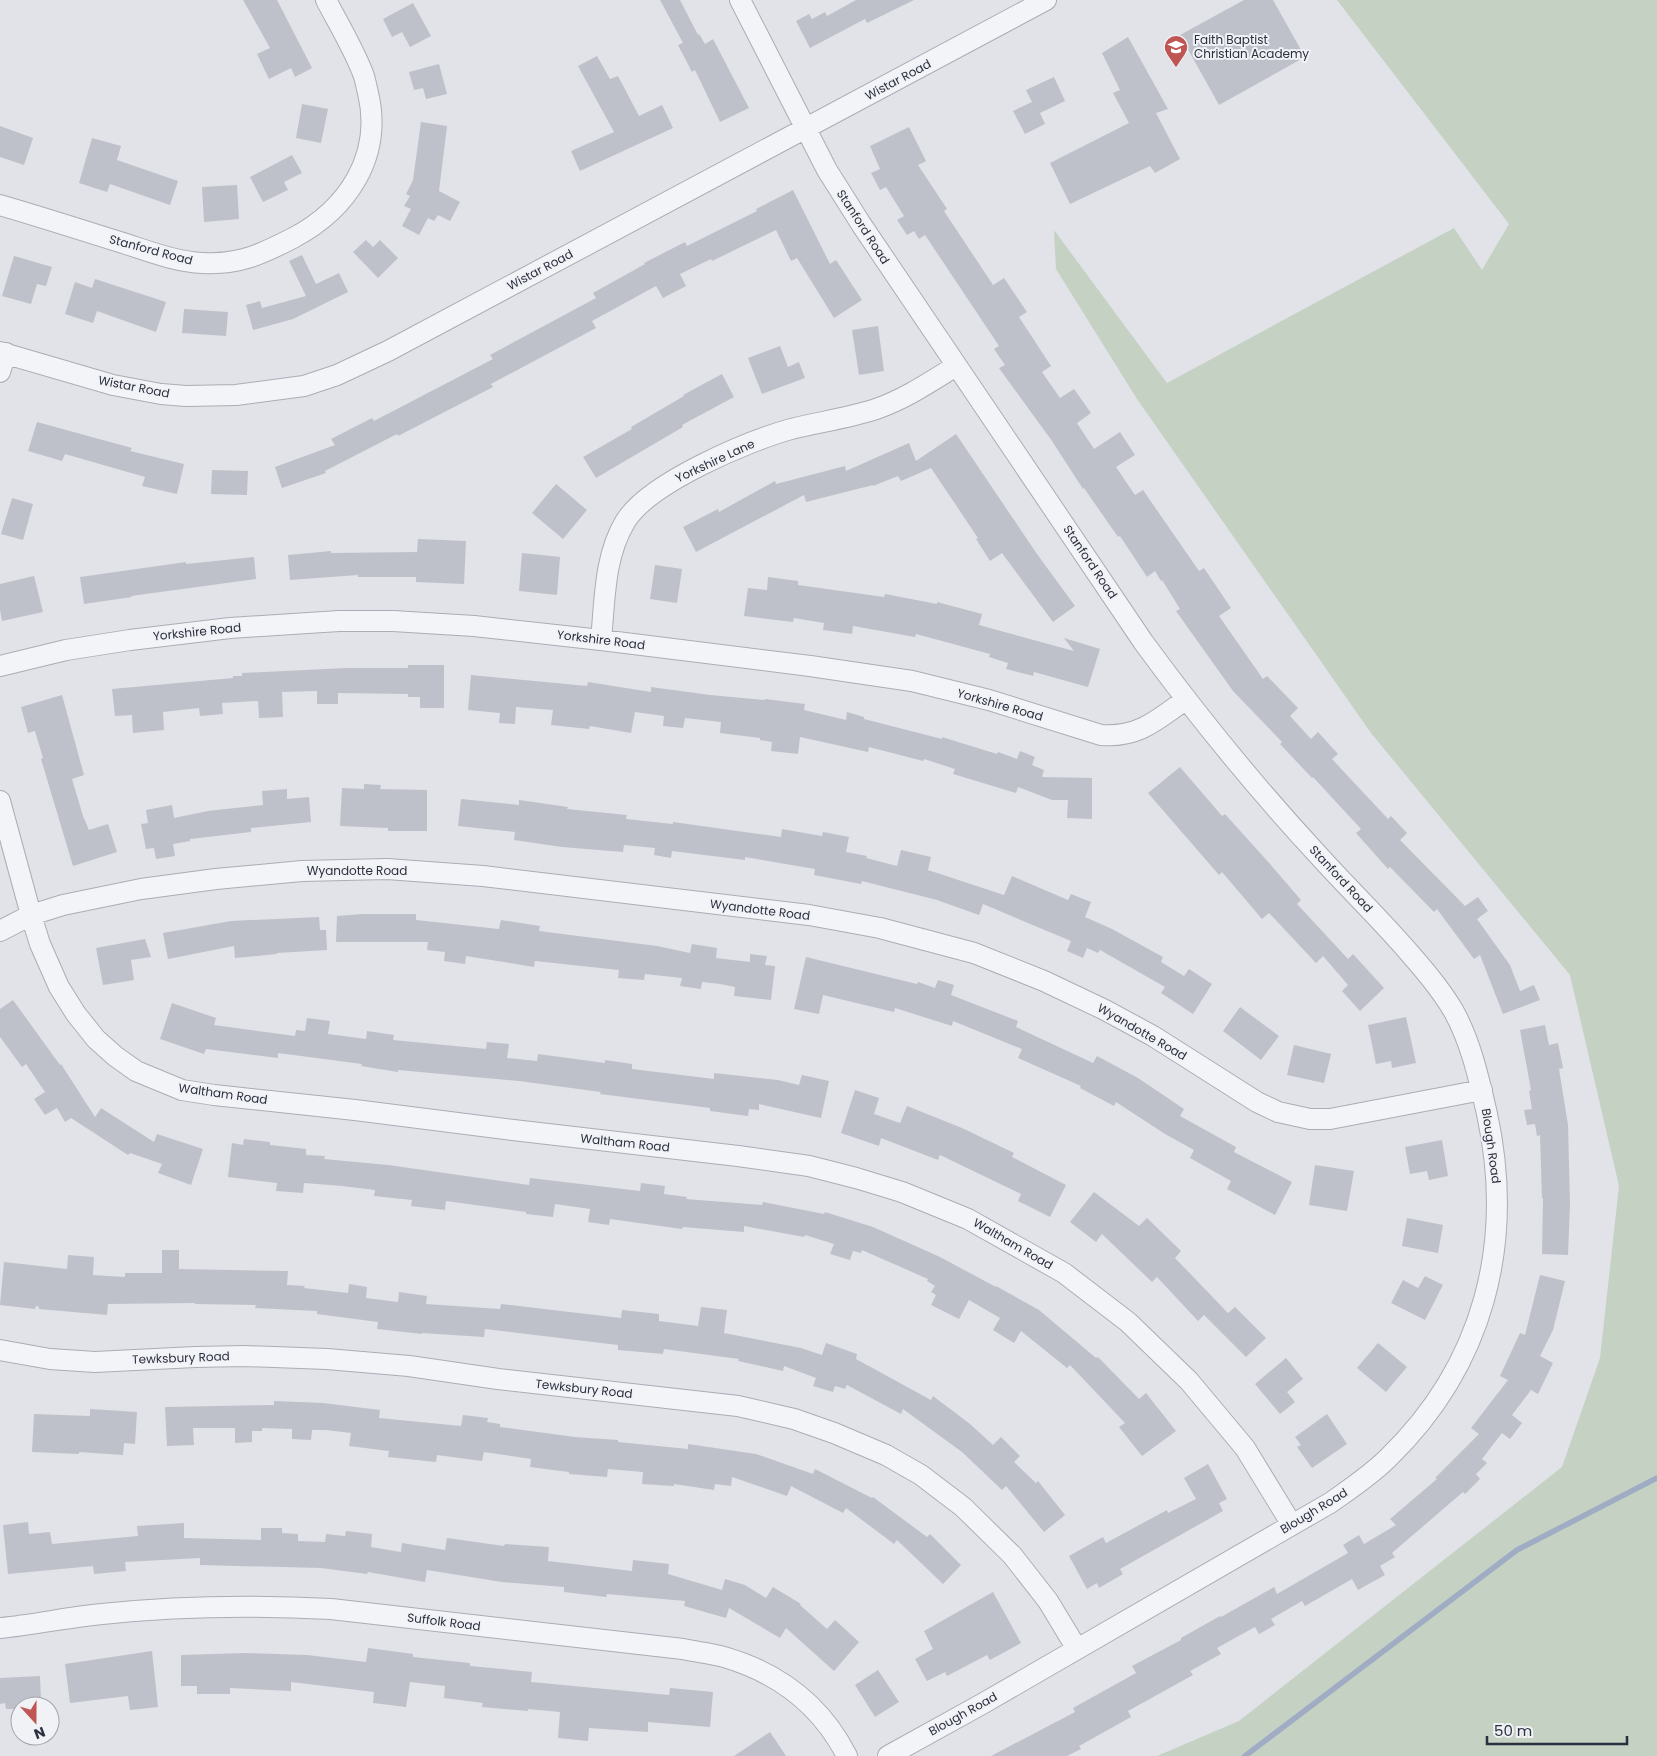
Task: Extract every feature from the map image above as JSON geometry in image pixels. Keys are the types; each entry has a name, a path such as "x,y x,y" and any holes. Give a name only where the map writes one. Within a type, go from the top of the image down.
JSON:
{"street":[{"name":"Stanford Road","path":"0,205 148,251 198,263 236,261 260,255 305,231 329,214 347,194 360,174 369,148 372,124 370,102 363,72 326,0"},
{"name":"Stanford Road","path":"740,0 827,170 956,366 1144,643 1185,700 1259,791 1395,936 1437,985 1454,1012 1468,1045 1482,1090"},
{"name":"Wistar Road","path":"2,359 112,385 161,394 186,396 236,395 304,386 337,375 388,351 1046,0"},
{"name":"Yorkshire Lane","path":"601,640 611,552 625,521 637,507 680,476 741,446 790,430 879,408 912,393 956,366"},
{"name":"Yorkshire Road","path":"0,666 66,650 230,628 339,621 394,621 474,626 601,640 810,666 912,681 988,700 1101,735 1116,737 1134,733 1149,726 1185,700"},
{"name":"Waltham Road","path":"0,801 40,944 59,987 76,1014 96,1039 115,1056 136,1070 182,1090 809,1166 902,1192 968,1219 1064,1273 1145,1336 1189,1381 1245,1448 1292,1525"},
{"name":"Wyandotte Road","path":"0,930 31,915 63,905 141,889 216,878 302,871 387,869 483,876 809,915 880,928 949,945 1044,981 1105,1010 1152,1036 1257,1102 1278,1112 1310,1119 1330,1119 1482,1090"},
{"name":"Blough Road","path":"888,1756 1292,1525 1357,1485 1387,1459 1413,1431 1451,1380 1483,1304 1492,1270 1498,1213 1496,1172 1482,1090"},
{"name":"Tewksbury Road","path":"0,1350 50,1359 95,1362 205,1356 244,1356 336,1360 409,1366 498,1379 738,1406 794,1419 834,1433 886,1455 921,1475 963,1507 1012,1555 1048,1601 1077,1649"},
{"name":"Suffolk Road","path":"0,1628 101,1614 171,1608 277,1606 331,1609 682,1649 722,1656 772,1676 804,1699 821,1716 836,1734 847,1756"}],"green space":[{"path":"1337,0 1657,0 1657,1756 1157,1756 1239,1721 1562,1467 1600,1358 1619,1186 1570,975 1371,733 1137,399 1056,269 1054,230 1167,383 1454,228 1482,270 1509,224"}],"building":[{"path":"243,0 277,0 312,68 295,77 291,68 269,79 257,54 270,48"},
{"path":"660,0 680,0 698,35 705,44 713,39 749,108 720,122 695,70 692,72 678,45 683,43"},
{"path":"856,0 914,0 867,23 865,19 810,48 796,21 809,14 812,19 825,12 827,16"},
{"path":"1244,0 1273,0 1305,57 1219,105 1180,35"},
{"path":"413,3 431,36 410,47 402,32 392,37 383,19"},
{"path":"1128,37 1168,109 1156,113 1180,159 1155,173 1150,166 1070,204 1050,163 1129,123 1113,93 1120,90 1102,53"},
{"path":"597,56 610,79 618,76 639,116 662,105 673,128 580,171 571,151 614,132 578,66"},
{"path":"439,64 447,94 426,99 423,88 414,90 409,72"},
{"path":"1054,77 1065,101 1040,113 1045,124 1025,134 1013,111 1032,102 1026,90"},
{"path":"302,104 328,109 321,143 296,138"},
{"path":"421,122 447,126 439,191 460,202 450,221 438,215 434,221 428,218 419,235 402,226 411,209 404,206 410,196 406,194 413,180"},
{"path":"0,126 33,138 24,165 0,157"},
{"path":"909,127 926,161 918,165 947,209 944,211 993,285 1004,278 1027,312 1019,317 1051,366 1042,372 1060,398 1074,389 1091,413 1077,423 1094,449 1120,432 1135,455 1116,467 1135,495 1143,490 1199,571 1204,568 1231,608 1219,616 1263,679 1267,676 1298,708 1290,716 1311,739 1318,732 1338,754 1332,759 1388,819 1391,816 1407,833 1400,840 1465,906 1478,897 1488,911 1477,919 1510,965 1520,991 1534,985 1540,1000 1503,1014 1480,955 1474,959 1437,909 1434,912 1390,867 1388,869 1356,833 1361,829 1280,744 1282,742 1233,691 1176,611 1180,609 1162,580 1155,571 1147,577 1120,536 1118,537 1083,489 1052,441 999,368 1005,365 994,349 999,346 925,235 919,239 914,231 907,235 897,220 904,216 886,187 880,190 871,173 880,169 870,146"},
{"path":"92,138 121,146 117,160 178,181 170,205 110,184 107,192 79,183"},
{"path":"292,155 302,173 284,182 288,190 263,202 250,177"},
{"path":"237,185 239,219 204,222 202,187"},
{"path":"793,190 830,264 836,260 862,300 834,318 797,258 791,261 776,230 712,261 711,259 680,274 686,286 663,298 656,286 592,321 596,328 491,384 493,387 325,471 326,473 282,488 275,467 335,445 331,439 372,418 374,421 493,359 490,355 596,298 593,293 644,263 685,242 687,246 757,211 756,209"},
{"path":"366,240 373,247 380,240 398,258 378,278 353,252"},
{"path":"302,255 316,284 339,273 348,292 293,319 253,330 246,305 260,301 262,308 306,296 289,261"},
{"path":"14,256 52,267 46,286 37,284 31,304 2,296"},
{"path":"95,279 166,302 156,332 97,311 93,323 65,314 75,282 92,288"},
{"path":"184,309 228,312 226,336 182,333"},
{"path":"878,326 884,371 859,375 852,330"},
{"path":"780,346 788,367 799,362 805,378 762,394 748,358"},
{"path":"722,374 734,397 682,425 683,427 596,478 583,457 632,429 631,427 683,395"},
{"path":"37,422 132,448 130,451 184,464 177,494 142,486 145,477 65,454 62,461 28,451"},
{"path":"956,434 1037,554 1075,606 1053,622 1002,553 990,561 976,539 978,538 931,468 901,481 898,476 873,486 806,502 804,495 696,552 683,527 718,509 719,512 775,481 776,484 845,466 846,471 909,443 916,461"},
{"path":"212,470 248,471 247,495 211,494"},
{"path":"556,484 587,510 563,539 532,513"},
{"path":"12,498 33,504 23,540 1,534"},
{"path":"418,539 466,541 464,584 416,582 416,577 358,577 358,575 290,580 288,555 331,551 331,553 417,552"},
{"path":"522,553 560,557 557,595 519,591"},
{"path":"254,557 256,579 84,604 80,577 186,562 186,564"},
{"path":"655,565 682,569 677,603 650,599"},
{"path":"34,576 43,612 2,621 0,584"},
{"path":"768,577 798,581 798,585 884,597 885,594 937,604 937,602 982,614 979,625 1074,651 1064,638 1100,649 1088,687 1034,672 1033,676 1006,669 1008,663 989,657 990,654 916,634 915,637 853,626 852,634 823,630 824,623 794,618 793,622 744,616 748,588 767,590"},
{"path":"408,665 444,665 444,708 420,708 420,697 408,697 408,694 338,693 338,704 317,704 317,691 282,692 283,717 259,718 258,701 222,703 223,714 200,716 199,708 163,712 164,730 133,733 132,715 115,716 112,689 233,678 233,676 242,676 242,673 346,668 408,668"},
{"path":"471,675 587,686 588,682 651,692 651,687 805,704 804,710 846,720 847,712 864,717 864,719 942,739 942,737 1017,759 1020,751 1035,757 1032,765 1044,770 1042,777 1092,778 1092,819 1067,818 1068,800 1052,800 1018,787 1016,793 953,774 955,769 924,759 923,761 869,747 868,752 800,737 798,754 771,751 772,742 760,740 760,738 720,733 721,722 685,718 683,728 663,726 664,716 635,712 631,733 590,726 589,729 551,725 553,710 516,707 515,724 499,723 500,713 468,710"},
{"path":"62,695 84,775 72,779 83,816 89,830 108,824 117,852 73,866 41,759 43,758 35,731 28,733 21,707"},
{"path":"1180,767 1222,816 1225,814 1301,900 1297,904 1348,959 1353,954 1384,988 1360,1011 1342,991 1348,985 1323,956 1316,963 1269,913 1262,919 1222,872 1219,875 1148,793"},
{"path":"364,784 381,785 380,789 427,790 427,831 388,831 388,828 340,826 342,788 364,789"},
{"path":"287,789 287,799 309,797 311,822 251,828 251,832 190,839 190,841 173,844 175,856 156,859 154,848 146,849 141,824 148,823 146,810 172,805 174,818 208,811 263,805 262,791"},
{"path":"461,799 519,805 519,800 568,807 567,809 627,815 626,819 673,824 673,822 781,837 782,829 822,836 823,832 849,837 846,852 867,856 866,858 897,866 901,850 931,857 928,870 1004,895 1012,876 1068,900 1071,894 1091,902 1085,917 1112,929 1163,957 1161,962 1184,976 1189,969 1212,984 1193,1014 1161,993 1165,987 1100,950 1098,953 1087,948 1083,958 1067,951 1071,941 983,904 979,915 937,900 862,881 861,884 814,875 815,869 745,857 745,860 672,851 671,858 654,855 655,848 624,845 623,852 562,847 514,840 515,832 458,826"},
{"path":"416,914 416,920 499,929 501,920 540,926 539,931 657,946 690,953 692,944 717,948 716,958 750,962 750,954 767,956 765,965 775,966 771,1000 734,996 735,987 720,984 702,982 701,989 680,986 682,978 645,974 644,980 618,978 619,970 535,961 534,967 466,956 465,964 444,961 445,952 427,950 428,942 336,942 337,916"},
{"path":"319,917 320,930 326,930 327,950 235,958 234,946 168,959 163,933 231,921"},
{"path":"145,939 151,957 131,960 134,980 103,985 96,948"},
{"path":"806,957 917,984 918,982 935,988 938,980 954,985 951,995 1018,1021 1016,1027 1093,1063 1097,1056 1138,1078 1184,1109 1180,1116 1236,1147 1234,1152 1292,1182 1275,1215 1227,1189 1231,1181 1190,1158 1194,1150 1165,1134 1116,1102 1114,1106 1080,1088 1081,1086 1018,1058 1022,1049 953,1021 952,1026 895,1008 894,1012 823,995 819,1014 794,1009"},
{"path":"13,1000 61,1064 95,1117 101,1108 154,1142 157,1134 203,1149 191,1185 158,1173 162,1164 130,1153 128,1155 71,1118 65,1122 57,1108 45,1115 34,1099 45,1092 26,1064 22,1067 0,1037 0,1009"},
{"path":"172,1003 216,1018 214,1025 295,1036 296,1030 305,1031 307,1018 330,1021 328,1034 366,1039 367,1031 394,1035 393,1040 486,1049 487,1042 509,1044 507,1058 537,1061 538,1054 605,1063 605,1060 632,1064 632,1069 714,1079 714,1073 778,1080 799,1085 802,1075 829,1081 821,1118 759,1104 759,1110 749,1109 748,1116 710,1111 710,1108 600,1094 601,1092 519,1081 398,1070 398,1072 361,1066 362,1064 278,1053 278,1058 206,1049 204,1054 160,1039"},
{"path":"1240,1007 1279,1036 1261,1060 1223,1031"},
{"path":"1406,1017 1416,1063 1392,1068 1391,1061 1376,1064 1368,1025"},
{"path":"1545,1025 1549,1045 1558,1043 1563,1068 1559,1069 1568,1125 1570,1204 1568,1255 1542,1254 1543,1198 1540,1135 1537,1136 1535,1124 1527,1125 1524,1110 1532,1109 1529,1091 1531,1090 1520,1030"},
{"path":"1294,1045 1331,1054 1324,1083 1287,1075"},
{"path":"855,1090 879,1098 874,1114 900,1123 907,1106 962,1128 1014,1153 1012,1157 1066,1185 1050,1217 1018,1201 1021,1194 940,1155 938,1160 881,1138 879,1146 841,1133"},
{"path":"244,1139 270,1142 270,1145 306,1149 306,1155 325,1156 324,1159 388,1165 529,1185 530,1178 640,1191 641,1183 665,1186 664,1194 687,1197 686,1199 762,1205 763,1202 824,1214 825,1212 873,1227 940,1257 1039,1310 1096,1358 1098,1357 1139,1399 1146,1393 1176,1431 1142,1456 1119,1427 1125,1423 1070,1365 1067,1368 1021,1331 1014,1343 993,1330 1000,1318 969,1300 959,1319 931,1305 936,1295 931,1292 935,1286 927,1281 928,1279 862,1250 861,1253 853,1251 850,1260 830,1254 834,1244 805,1235 804,1237 744,1226 744,1232 683,1227 682,1229 610,1219 609,1225 588,1222 590,1209 555,1204 553,1217 446,1201 445,1210 411,1206 412,1200 374,1196 375,1190 342,1186 304,1183 303,1193 276,1191 277,1183 228,1177 232,1143 243,1145"},
{"path":"1442,1140 1448,1176 1429,1180 1427,1171 1410,1174 1405,1147"},
{"path":"1315,1165 1354,1171 1347,1211 1309,1205"},
{"path":"1094,1192 1139,1226 1147,1218 1181,1251 1175,1258 1228,1313 1235,1307 1266,1338 1246,1357 1204,1315 1198,1321 1157,1277 1152,1282 1102,1234 1096,1242 1070,1222"},
{"path":"1407,1218 1443,1225 1438,1253 1402,1246"},
{"path":"162,1250 179,1250 179,1269 288,1271 287,1285 348,1293 349,1284 367,1287 366,1298 398,1302 399,1292 427,1296 426,1304 500,1309 501,1304 621,1318 622,1310 659,1314 659,1321 698,1326 701,1307 727,1310 724,1333 801,1348 822,1355 826,1343 857,1354 856,1359 931,1400 933,1396 970,1424 993,1445 1001,1437 1020,1456 1014,1462 1036,1483 1038,1481 1065,1515 1044,1532 1006,1486 1002,1490 962,1452 903,1409 901,1414 847,1385 845,1389 835,1386 833,1392 813,1386 816,1378 784,1366 783,1371 738,1361 739,1359 664,1349 663,1354 618,1350 618,1345 485,1329 484,1337 422,1334 377,1329 378,1322 317,1314 317,1311 255,1308 256,1305 195,1303 108,1304 107,1315 39,1309 36,1306 35,1309 0,1305 4,1262 67,1269 68,1255 94,1257 93,1275 125,1277 125,1273 162,1273"},
{"path":"1540,1275 1565,1281 1553,1330 1540,1356 1553,1363 1538,1394 1531,1390 1512,1415 1522,1423 1510,1439 1502,1433 1482,1459 1487,1463 1476,1474 1480,1479 1465,1494 1463,1492 1392,1553 1395,1557 1380,1566 1385,1575 1358,1590 1352,1579 1305,1606 1302,1601 1271,1619 1275,1625 1259,1634 1255,1627 1217,1648 1221,1654 1190,1671 1193,1675 1128,1711 1131,1717 1079,1746 1081,1749 1067,1756 991,1756 1075,1712 1073,1708 1136,1673 1132,1666 1181,1640 1181,1638 1274,1587 1277,1594 1348,1553 1343,1545 1359,1535 1364,1544 1396,1525 1390,1519 1437,1479 1435,1478 1479,1434 1471,1428 1508,1380 1500,1376 1520,1333 1525,1335"},
{"path":"1425,1276 1443,1285 1425,1320 1391,1303 1403,1280 1418,1288"},
{"path":"1378,1343 1407,1367 1386,1392 1357,1368"},
{"path":"1286,1358 1303,1379 1287,1392 1295,1402 1280,1414 1255,1384"},
{"path":"274,1401 323,1403 380,1410 379,1418 461,1426 463,1415 488,1418 487,1422 500,1424 500,1427 575,1437 618,1440 618,1442 688,1449 688,1444 756,1454 813,1474 815,1469 873,1497 927,1537 930,1534 961,1565 943,1584 897,1540 894,1544 846,1508 843,1513 791,1486 787,1496 732,1477 731,1486 715,1484 714,1490 674,1484 674,1486 642,1484 643,1472 608,1469 607,1477 569,1474 569,1472 530,1467 531,1459 484,1452 482,1461 437,1455 436,1462 388,1457 389,1451 349,1446 351,1433 326,1430 312,1430 311,1440 292,1439 292,1429 262,1428 262,1431 252,1431 252,1442 235,1443 235,1428 193,1428 194,1445 167,1446 165,1407 274,1405"},
{"path":"90,1409 137,1412 135,1444 124,1443 123,1455 79,1452 79,1454 32,1452 34,1414 90,1416"},
{"path":"1327,1414 1347,1444 1312,1468 1297,1447 1301,1445 1295,1437"},
{"path":"1208,1464 1227,1499 1219,1503 1223,1511 1120,1569 1123,1574 1099,1588 1097,1583 1087,1589 1069,1556 1103,1537 1106,1543 1167,1510 1168,1513 1196,1499 1184,1478"},
{"path":"28,1522 29,1534 50,1532 52,1544 138,1536 137,1526 184,1523 184,1538 261,1540 261,1528 282,1528 282,1533 298,1534 298,1541 325,1542 326,1534 345,1536 346,1531 372,1534 371,1547 401,1552 402,1543 445,1550 447,1538 504,1546 505,1544 549,1547 548,1561 632,1571 633,1560 669,1564 668,1574 722,1590 725,1579 745,1585 766,1598 773,1587 801,1604 827,1629 835,1620 859,1642 834,1671 786,1628 780,1638 729,1608 726,1618 684,1606 685,1601 607,1594 606,1597 564,1592 564,1587 502,1582 427,1570 425,1582 368,1572 367,1574 321,1568 200,1565 200,1558 125,1562 126,1571 94,1574 93,1566 8,1574 3,1525"},
{"path":"993,1592 1021,1643 990,1660 987,1655 947,1676 945,1672 927,1681 915,1659 933,1649 924,1631"},
{"path":"368,1648 413,1654 413,1657 470,1663 470,1666 532,1672 531,1682 669,1695 670,1688 713,1692 710,1727 648,1722 648,1732 589,1728 588,1741 558,1738 560,1712 482,1707 483,1703 444,1698 445,1686 410,1682 406,1707 373,1703 374,1692 291,1682 291,1691 230,1688 230,1694 197,1694 197,1686 181,1686 181,1655 246,1653 307,1655 366,1662"},
{"path":"152,1651 158,1707 130,1710 128,1696 70,1703 65,1664"},
{"path":"878,1670 899,1702 875,1717 855,1685"},
{"path":"40,1676 41,1696 10,1696 10,1709 6,1709 5,1703 0,1704 0,1678"},
{"path":"770,1732 786,1756 734,1756"}],"waterway":[{"path":"1245,1756 1517,1550 1657,1478"}],"place":[{"name":"Faith Baptist Christian Academy","path":"1176,68"}]}
